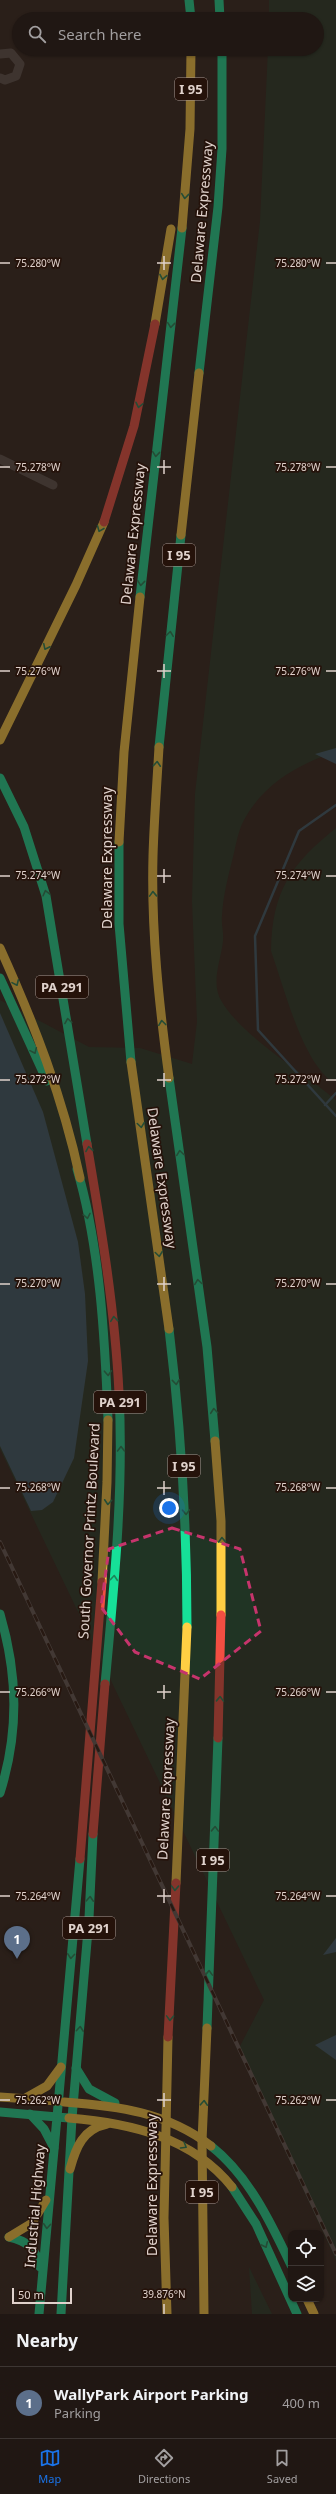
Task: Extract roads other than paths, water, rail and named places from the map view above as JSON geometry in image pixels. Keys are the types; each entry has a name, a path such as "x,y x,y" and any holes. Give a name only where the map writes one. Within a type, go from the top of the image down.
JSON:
{"main road":[{"path":"189,0 190,12"},
{"path":"219,0 220,12"},
{"name":"Delaware Expressway","path":"167,2314 164,2217 166,2113 187,1649 187,1535 183,1449 174,1364 135,1086 121,951 118,885 120,798 126,718 184,208 190,129 192,56"},
{"name":"Delaware Expressway","path":"204,2314 202,2142 220,1682 222,1528 207,1347 159,1004 154,915 153,857 155,784 163,697 218,208 222,149 222,56"},
{"path":"0,740 88,560 116,489 140,403 173,215 190,129"},
{"name":"South Governor Printz Boulevard","path":"0,778 8,792 31,844 47,900 95,1188 114,1315 120,1395 120,1495 96,1787 89,1918 72,2118"},
{"path":"0,948 52,1073 73,1137 80,1178"},
{"name":"South Governor Printz Boulevard","path":"0,978 58,1107 80,1178 97,1276 108,1370 109,1480 101,1600 58,2101"},
{"path":"0,1614 10,1648 14,1684 15,1718 10,1755 0,1793"},
{"path":"24,2099 47,2086 62,2064"},
{"path":"76,2068 89,2089 124,2108"},
{"path":"0,2097 124,2108 152,2114 182,2126 220,2152 256,2197 288,2259"},
{"name":"Industrial Highway","path":"39,2314 58,2101"},
{"path":"0,2112 122,2124 161,2135 180,2144 209,2164 230,2184 252,2218 297,2314"},
{"path":"30,2114 44,2129 54,2149"},
{"path":"61,2314 72,2118"},
{"path":"70,2169 78,2143 83,2135 101,2125 122,2124"},
{"path":"202,2142 214,2282"},
{"path":"4,2237 25,2230 37,2220 51,2187"},
{"path":"4,2237 28,2242 33,2246 38,2256 42,2278"},
{"path":"308,2302 314,2314"}],"street":[{"path":"0,54 11,53 12,54"},
{"path":"0,79 12,78 16,76 20,64 13,56"},
{"path":"0,459 53,485"},
{"path":"0,1650 10,1648"}],"water":[{"path":"336,748 336,764 315,754"},
{"path":"0,1013 43,1112 78,1242 85,1294 88,1361 74,1458 53,1502 42,1510 31,1511 0,1446"},
{"path":"336,1938 336,1952 323,1955"},
{"path":"336,2035 336,2060 315,2045"}],"waterway":[{"path":"336,805 299,831 255,936 258,1030 336,1116"},
{"path":"325,1105 336,1093"}],"railway":[{"path":"0,1542 336,2254"}],"place":[{"name":"WallyPark Airport Parking","path":"17,1959"}]}
